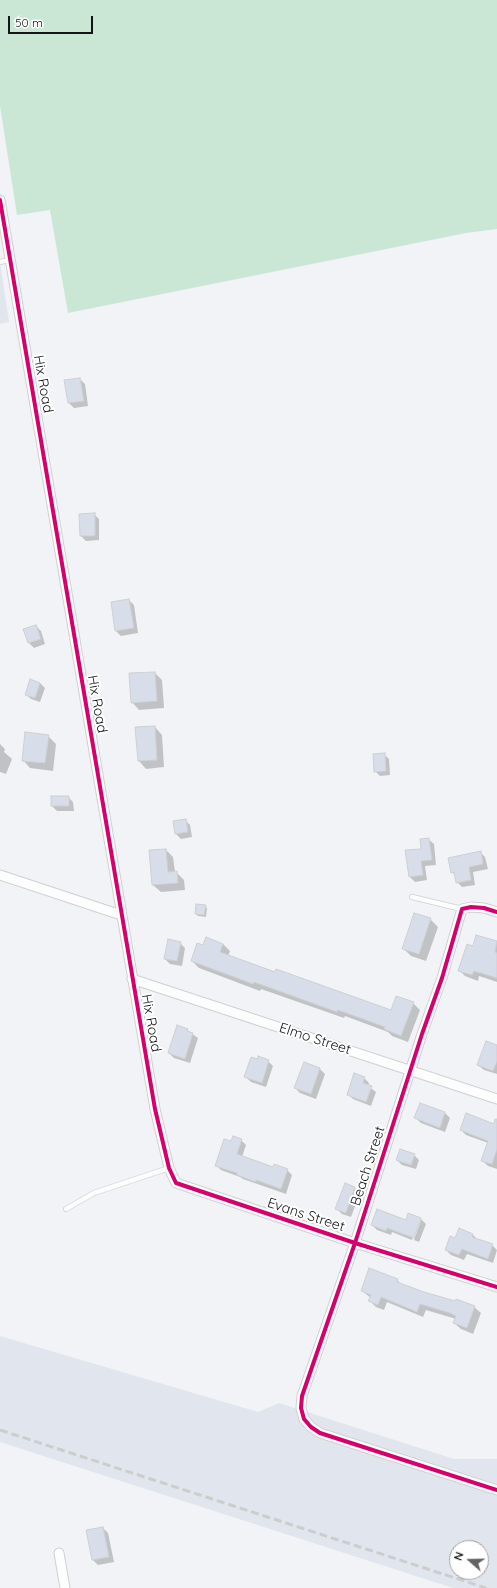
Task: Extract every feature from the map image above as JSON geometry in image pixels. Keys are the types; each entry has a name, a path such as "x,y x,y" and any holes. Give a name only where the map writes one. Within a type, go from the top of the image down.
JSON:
{"street":[{"name":"Hix Road","path":"0,200 5,261 34,397 155,1109 169,1168 176,1183 200,1191"},
{"path":"0,875 121,915"},
{"path":"462,909 471,907 484,908 497,912"},
{"name":"Beach Street","path":"462,909 442,978 410,1070 355,1242 302,1396 301,1408 304,1419 311,1427 320,1433 497,1490"},
{"name":"Elmo Street","path":"132,979 497,1099"},
{"name":"Evans Street","path":"200,1191 497,1287"},
{"path":"59,1553 65,1588"}],"lane":[{"path":"412,897 462,909"},
{"path":"66,1209 94,1193 169,1168"}],"shaded area":[{"path":"0,262 9,322 0,324"},
{"path":"0,1336 258,1412 279,1403 454,1459 497,1459 497,1588 453,1588 0,1442"}],"green space":[{"path":"0,0 497,0 497,229 466,233 68,313 50,210 17,215 0,106"}],"building":[{"path":"80,378 84,401 68,403 64,380"},
{"path":"95,513 95,536 80,536 79,514"},
{"path":"129,599 134,628 115,631 111,602"},
{"path":"36,625 41,639 28,643 23,629"},
{"path":"155,672 157,701 131,703 129,673"},
{"path":"30,679 40,683 35,698 25,695"},
{"path":"155,726 157,760 138,761 135,727"},
{"path":"25,732 49,735 45,763 22,761"},
{"path":"385,753 386,771 374,772 373,754"},
{"path":"51,796 69,796 69,806 51,806"},
{"path":"186,819 188,832 175,834 173,821"},
{"path":"429,838 432,860 421,861 423,875 409,877 405,850 421,849 420,839"},
{"path":"166,849 168,872 177,871 178,883 152,885 149,850"},
{"path":"481,851 483,864 469,867 471,880 456,883 454,872 451,873 448,858"},
{"path":"196,904 206,905 204,915 195,914"},
{"path":"414,913 431,918 419,954 402,949"},
{"path":"476,935 497,941 495,952 497,953 497,978 474,971 472,975 458,971 467,944 473,946"},
{"path":"206,937 223,944 220,952 275,972 276,969 391,1010 396,996 414,1002 401,1036 384,1029 385,1027 338,1010 337,1012 254,982 253,984 191,961 197,943 203,945"},
{"path":"168,939 181,942 177,961 164,959"},
{"path":"177,1025 188,1029 187,1031 193,1033 185,1059 168,1053"},
{"path":"486,1041 497,1045 497,1061 493,1071 477,1065"},
{"path":"258,1056 269,1060 262,1083 244,1077 251,1057 258,1059"},
{"path":"304,1062 320,1068 311,1094 294,1088"},
{"path":"354,1073 365,1077 363,1083 372,1086 366,1102 347,1095"},
{"path":"420,1103 445,1112 440,1128 414,1118"},
{"path":"466,1113 494,1124 495,1119 497,1119 497,1149 492,1164 481,1161 488,1141 460,1130"},
{"path":"233,1136 242,1139 237,1154 273,1167 274,1164 288,1169 281,1189 256,1180 256,1182 237,1175 237,1173 215,1166 224,1139 231,1141"},
{"path":"400,1149 415,1154 411,1165 396,1160"},
{"path":"345,1183 355,1187 346,1213 335,1209"},
{"path":"377,1209 406,1220 408,1213 421,1218 414,1238 387,1228 386,1231 371,1225"},
{"path":"459,1228 473,1234 472,1237 493,1244 488,1259 462,1249 459,1255 445,1250 450,1236 455,1238"},
{"path":"369,1268 398,1279 397,1282 424,1292 455,1301 456,1299 475,1306 467,1328 453,1323 456,1316 420,1304 417,1312 381,1297 378,1305 368,1301 371,1295 361,1291"},
{"path":"103,1527 109,1557 92,1560 86,1530"}],"railway":[{"path":"0,1430 486,1588"}],"cycle path":[{"path":"0,200 155,1109 169,1168 176,1183 355,1243 497,1287"},
{"path":"497,912 484,908 471,907 462,909 442,978 422,1034 355,1243 302,1396 301,1408 304,1419 311,1427 320,1433 497,1490"}]}
